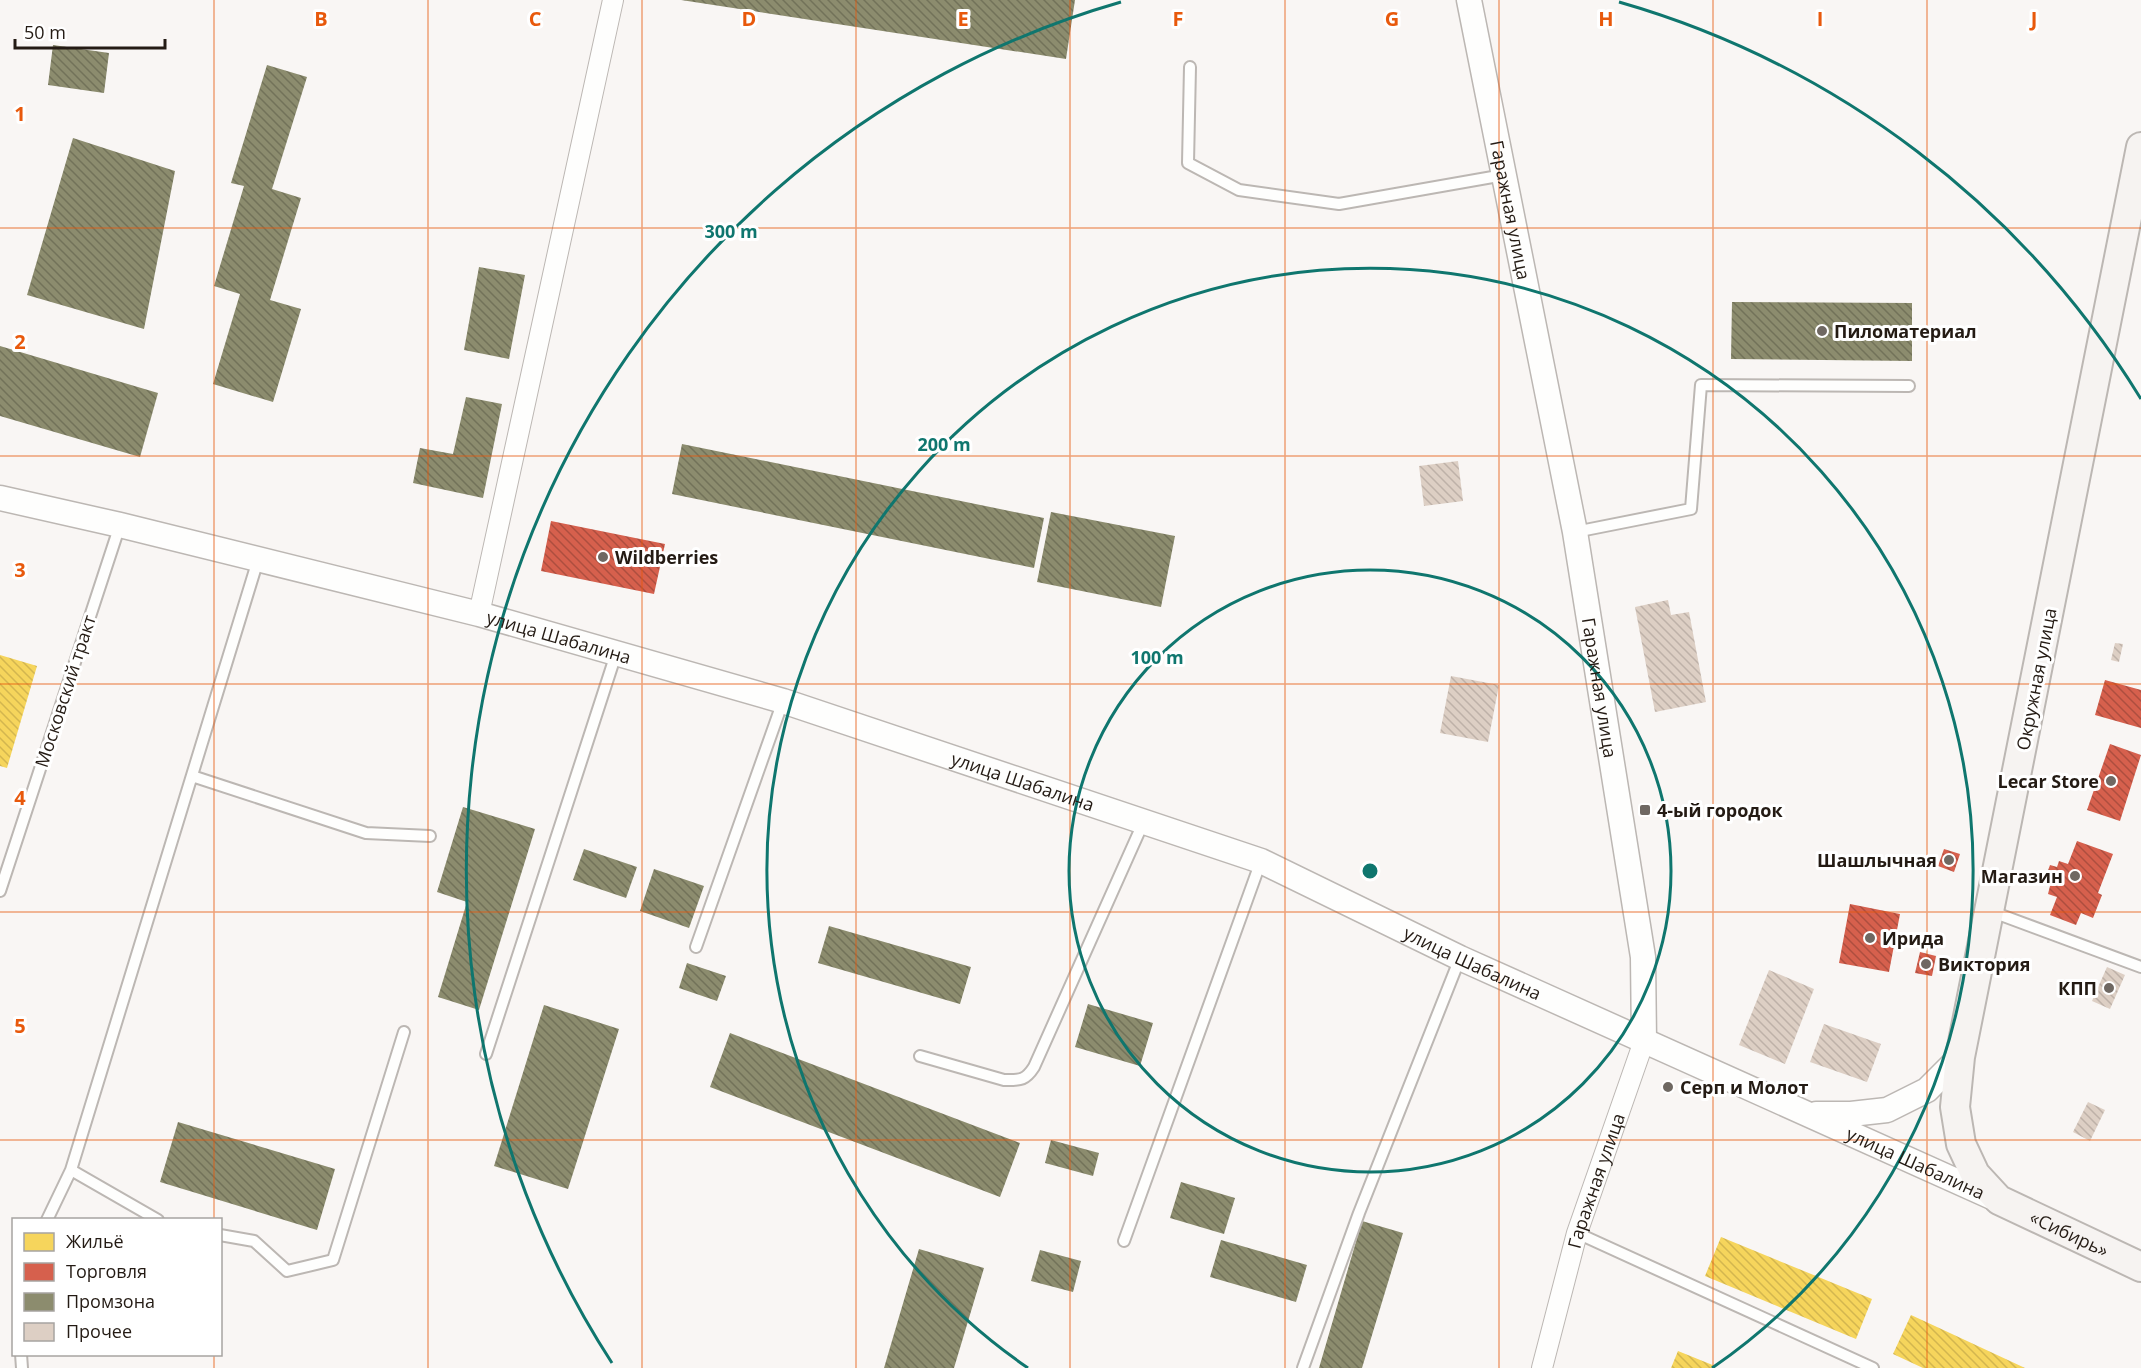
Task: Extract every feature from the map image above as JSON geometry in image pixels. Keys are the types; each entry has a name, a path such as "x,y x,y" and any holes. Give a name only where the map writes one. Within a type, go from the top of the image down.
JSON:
{"main road":[{"name":"Окружная улица","path":"1999,1200 1975,1174 1961,1144 1955,1107 1960,1057 2141,147"},
{"name":"«Сибирь»","path":"1999,1200 2141,1267"}],"street":[{"path":"480,614 613,0"},
{"name":"Гаражная улица","path":"1469,0 1575,532 1642,957 1644,1041 1577,1233 1542,1368"},
{"name":"улица Шабалина","path":"0,498 120,525 480,614 783,701 1261,861 1460,958 1999,1200"},
{"path":"1805,1113 1851,1114 1887,1110 1927,1090 1960,1057"}],"lane":[{"path":"1190,67 1188,163 1239,190 1339,204 1504,175"},
{"path":"1575,532 1691,510 1701,385 1909,386"},
{"name":"Московский тракт","path":"0,891 120,525"},
{"path":"48,1218 71,1170 259,559"},
{"path":"486,1054 616,654"},
{"path":"696,947 783,701"},
{"path":"192,776 366,833 430,836"},
{"path":"920,1056 1004,1080 1018,1080 1028,1076 1144,821"},
{"path":"1124,1241 1261,861"},
{"path":"1990,912 2141,967"},
{"path":"1303,1368 1359,1213 1460,958"},
{"path":"222,1235 254,1240 287,1271 333,1260 405,1032"},
{"path":"71,1170 155,1218"},
{"path":"1577,1233 1872,1368"}],"building: Жильё":[{"path":"0,655 37,666 7,768 0,766"},
{"path":"1721,1237 1872,1299 1856,1339 1705,1276"},
{"path":"1911,1315 2025,1368 1923,1368 1893,1354"},
{"path":"1678,1351 1715,1366 1714,1368 1671,1368"}],"building: Торговля":[{"name":"Wildberries","path":"551,521 665,544 654,594 541,571"},
{"path":"2105,680 2141,690 2141,728 2095,715"},
{"path":"2110,744 2141,755 2120,821 2087,810"},
{"name":"Магазин","path":"2077,841 2113,854 2098,893 2102,895 2093,918 2081,913 2076,925 2050,915 2057,897 2048,894 2050,886 2043,884 2050,865 2057,867 2059,861 2068,864"},
{"name":"Шашлычная","path":"1944,849 1960,854 1954,872 1938,866"},
{"name":"Ирида","path":"1850,904 1900,914 1889,972 1839,963"},
{"name":"Виктория","path":"1920,952 1936,956 1932,976 1915,973"}],"building: Промзона":[{"path":"681,0 1075,0 1066,59"},
{"path":"53,45 109,53 104,93 48,85"},
{"path":"267,65 307,77 272,189 301,198 270,300 301,309 273,402 213,384 240,294 214,286 244,186 231,183"},
{"path":"73,138 175,171 144,329 27,295"},
{"path":"479,267 525,275 509,359 464,350"},
{"name":"Пиломатериал","path":"1732,302 1912,303 1912,361 1731,359"},
{"path":"0,346 158,393 140,457 0,416"},
{"path":"466,397 502,404 483,498 413,483 420,448 453,454"},
{"path":"682,444 1044,518 1034,568 672,494"},
{"path":"1051,512 1175,536 1161,607 1037,582"},
{"path":"463,807 535,829 479,1010 438,997 467,902 437,892"},
{"path":"584,849 637,867 626,898 573,880"},
{"path":"654,869 704,886 689,928 640,911"},
{"path":"829,926 971,967 960,1004 818,963"},
{"path":"687,963 726,976 717,1001 679,988"},
{"path":"1088,1004 1153,1023 1140,1066 1075,1047"},
{"path":"544,1005 619,1029 568,1189 494,1166"},
{"path":"730,1033 1020,1143 1000,1197 710,1087"},
{"path":"178,1122 335,1169 317,1230 160,1182"},
{"path":"1051,1140 1099,1153 1093,1176 1045,1163"},
{"path":"1181,1182 1235,1198 1224,1234 1170,1218"},
{"path":"1362,1221 1403,1233 1362,1368 1319,1368"},
{"path":"1221,1240 1307,1265 1296,1302 1210,1277"},
{"path":"919,1249 984,1268 954,1368 884,1368"},
{"path":"1040,1250 1081,1261 1073,1292 1031,1281"}],"building: Прочее":[{"path":"1458,461 1463,501 1424,506 1419,466"},
{"path":"1668,600 1671,615 1689,612 1706,702 1655,712 1635,607"},
{"path":"2115,643 2123,644 2119,662 2111,660"},
{"path":"1451,676 1499,685 1488,742 1440,733"},
{"name":"КПП","path":"2107,967 2125,975 2110,1009 2092,1001"},
{"path":"1769,970 1814,989 1785,1064 1739,1045"},
{"path":"1824,1024 1881,1044 1867,1082 1810,1062"},
{"path":"2088,1102 2105,1110 2090,1141 2073,1132"}],"place":[{"name":"Пиломатериал","path":"1822,331"},
{"name":"Wildberries","path":"603,557"},
{"name":"Lecar Store","path":"2111,781"},
{"name":"4-ый городок","path":"1645,810"},
{"name":"Шашлычная","path":"1949,860"},
{"name":"Магазин","path":"2075,876"},
{"name":"Ирида","path":"1870,938"},
{"name":"Виктория","path":"1926,964"},
{"name":"КПП","path":"2109,988"},
{"name":"Серп и Молот","path":"1668,1087"}]}
